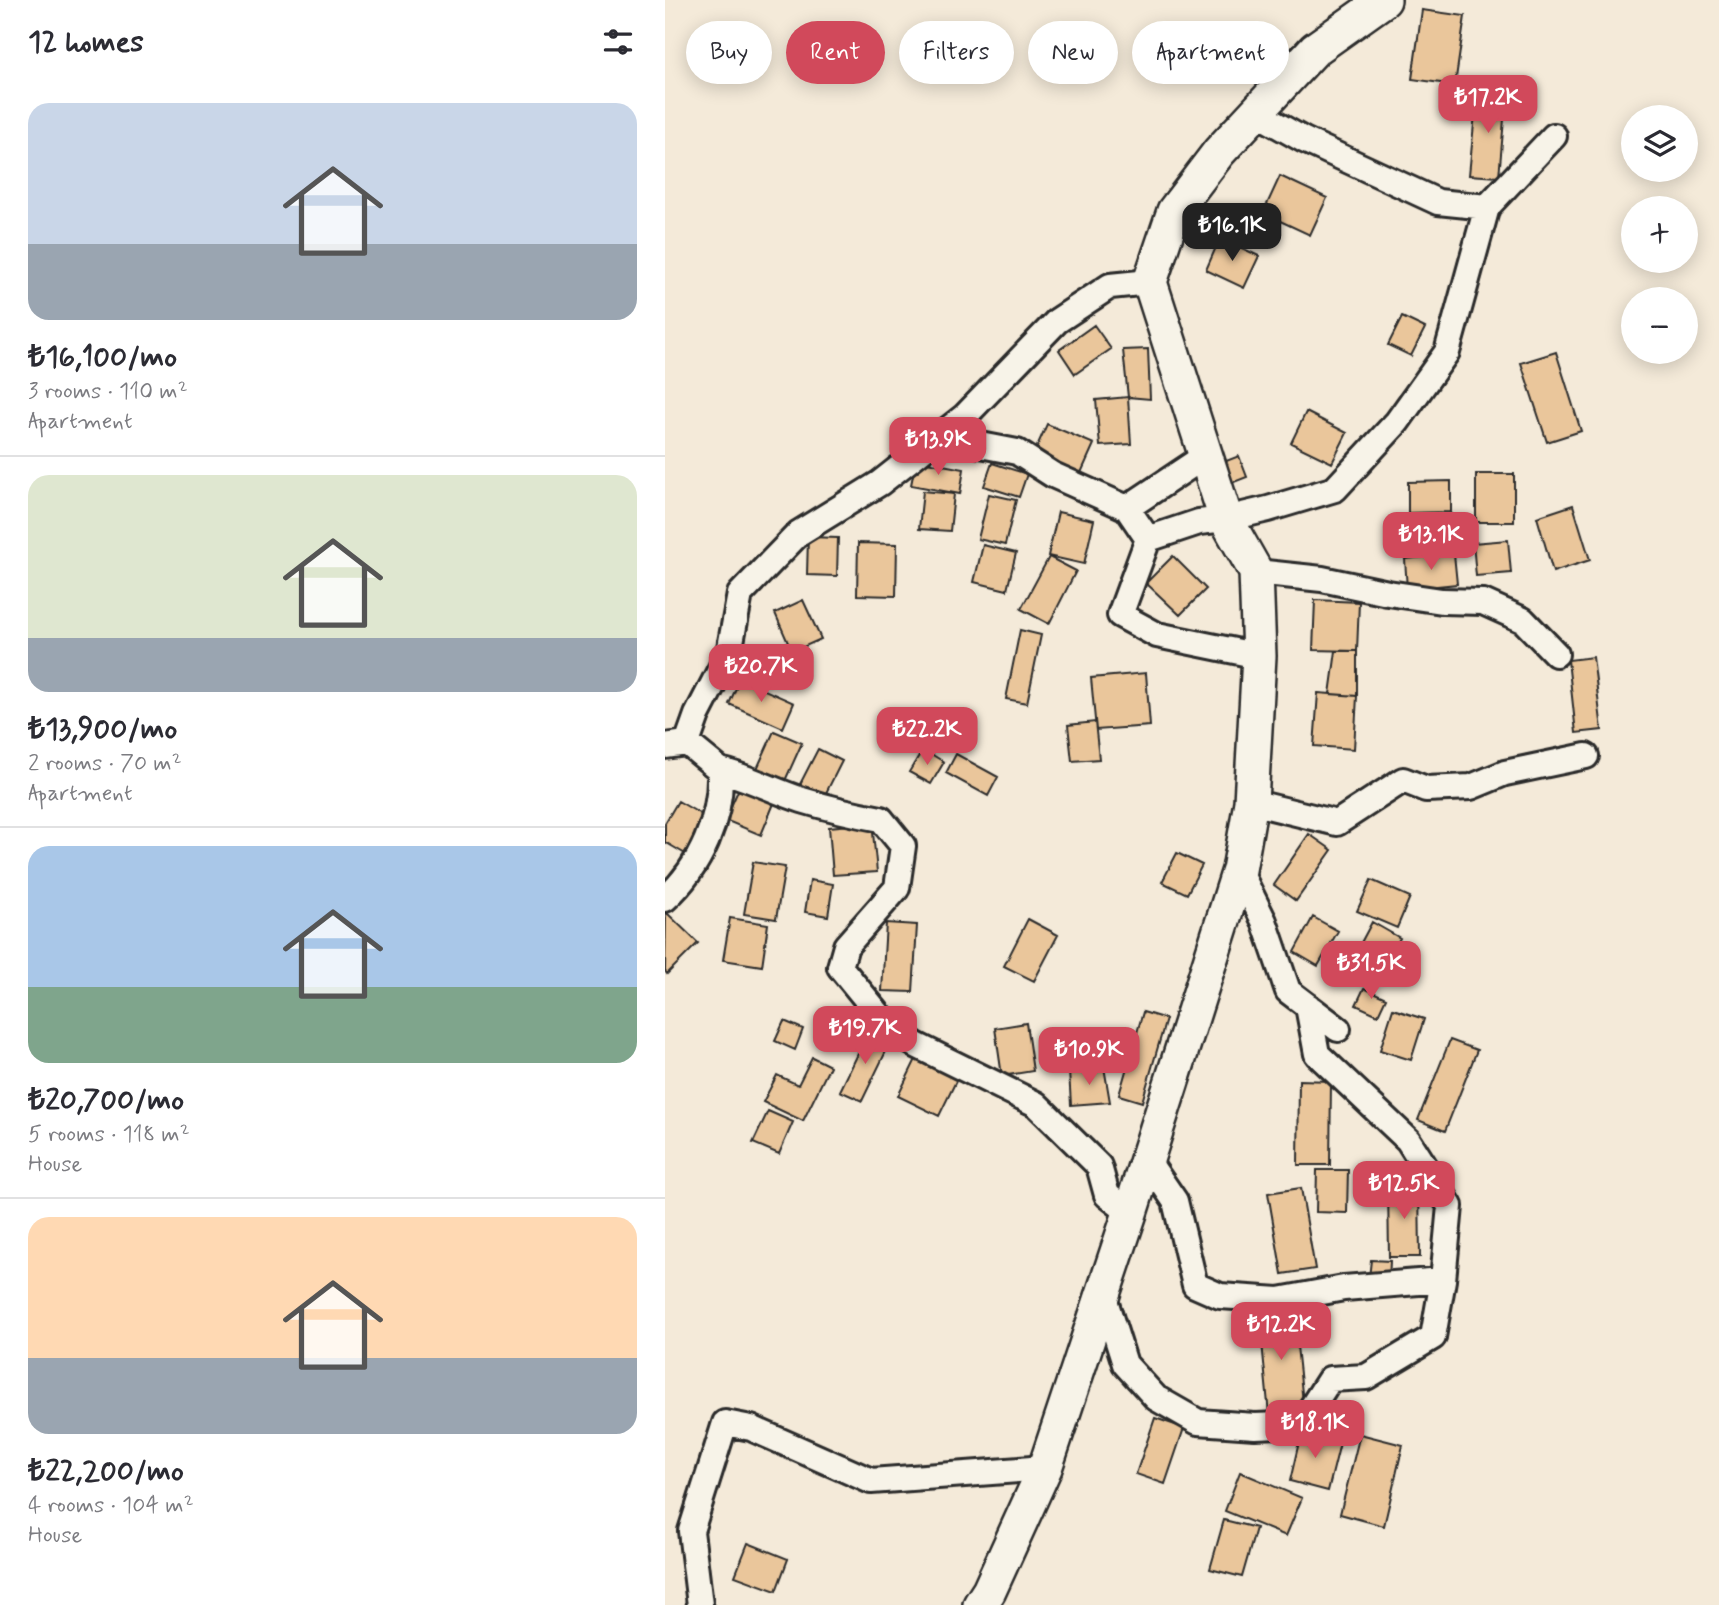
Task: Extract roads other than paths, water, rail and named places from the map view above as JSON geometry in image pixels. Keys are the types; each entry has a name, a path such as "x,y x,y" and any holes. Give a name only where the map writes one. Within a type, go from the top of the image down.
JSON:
{"street":[{"path":"980,1605 989,1591 1045,1468 1130,1213 1239,870 1251,803 1259,656 1256,572 1226,519 1150,282 1174,211 1219,152 1315,49 1384,0"},
{"path":"1256,113 1304,140 1438,202 1487,207"},
{"path":"1148,539 1199,522 1226,519 1335,489 1397,422 1447,352 1487,207 1554,136"},
{"path":"1130,1213 1107,1195 1099,1166 1036,1104 916,1045 889,1027 840,967 846,946 897,888 903,846 881,819 799,799 747,776 720,770 676,744 697,715 729,653 740,594 799,533 880,483 965,416 1057,321 1110,286 1150,282"},
{"path":"939,436 1017,452 1053,475 1127,508 1148,539"},
{"path":"1127,508 1205,456"},
{"path":"1148,539 1120,615 1157,635 1259,656"},
{"path":"1256,572 1322,579 1442,601 1483,602 1523,620 1556,654"},
{"path":"1251,803 1299,812 1337,823 1402,780 1426,789 1471,787 1505,773 1586,756"},
{"path":"665,899 675,890 709,839 721,794 720,770"},
{"path":"1239,870 1263,921 1288,991 1338,1029"},
{"path":"1103,1294 1125,1364 1156,1398 1198,1422 1255,1426 1301,1424 1330,1379 1366,1377 1433,1336 1443,1280 1450,1206 1408,1140 1317,1054 1308,1006"},
{"path":"1146,1160 1175,1201 1195,1285 1220,1296 1279,1300 1344,1288 1443,1280"},
{"path":"700,1605 691,1531 725,1423 751,1428 871,1480 1045,1468"}]}
